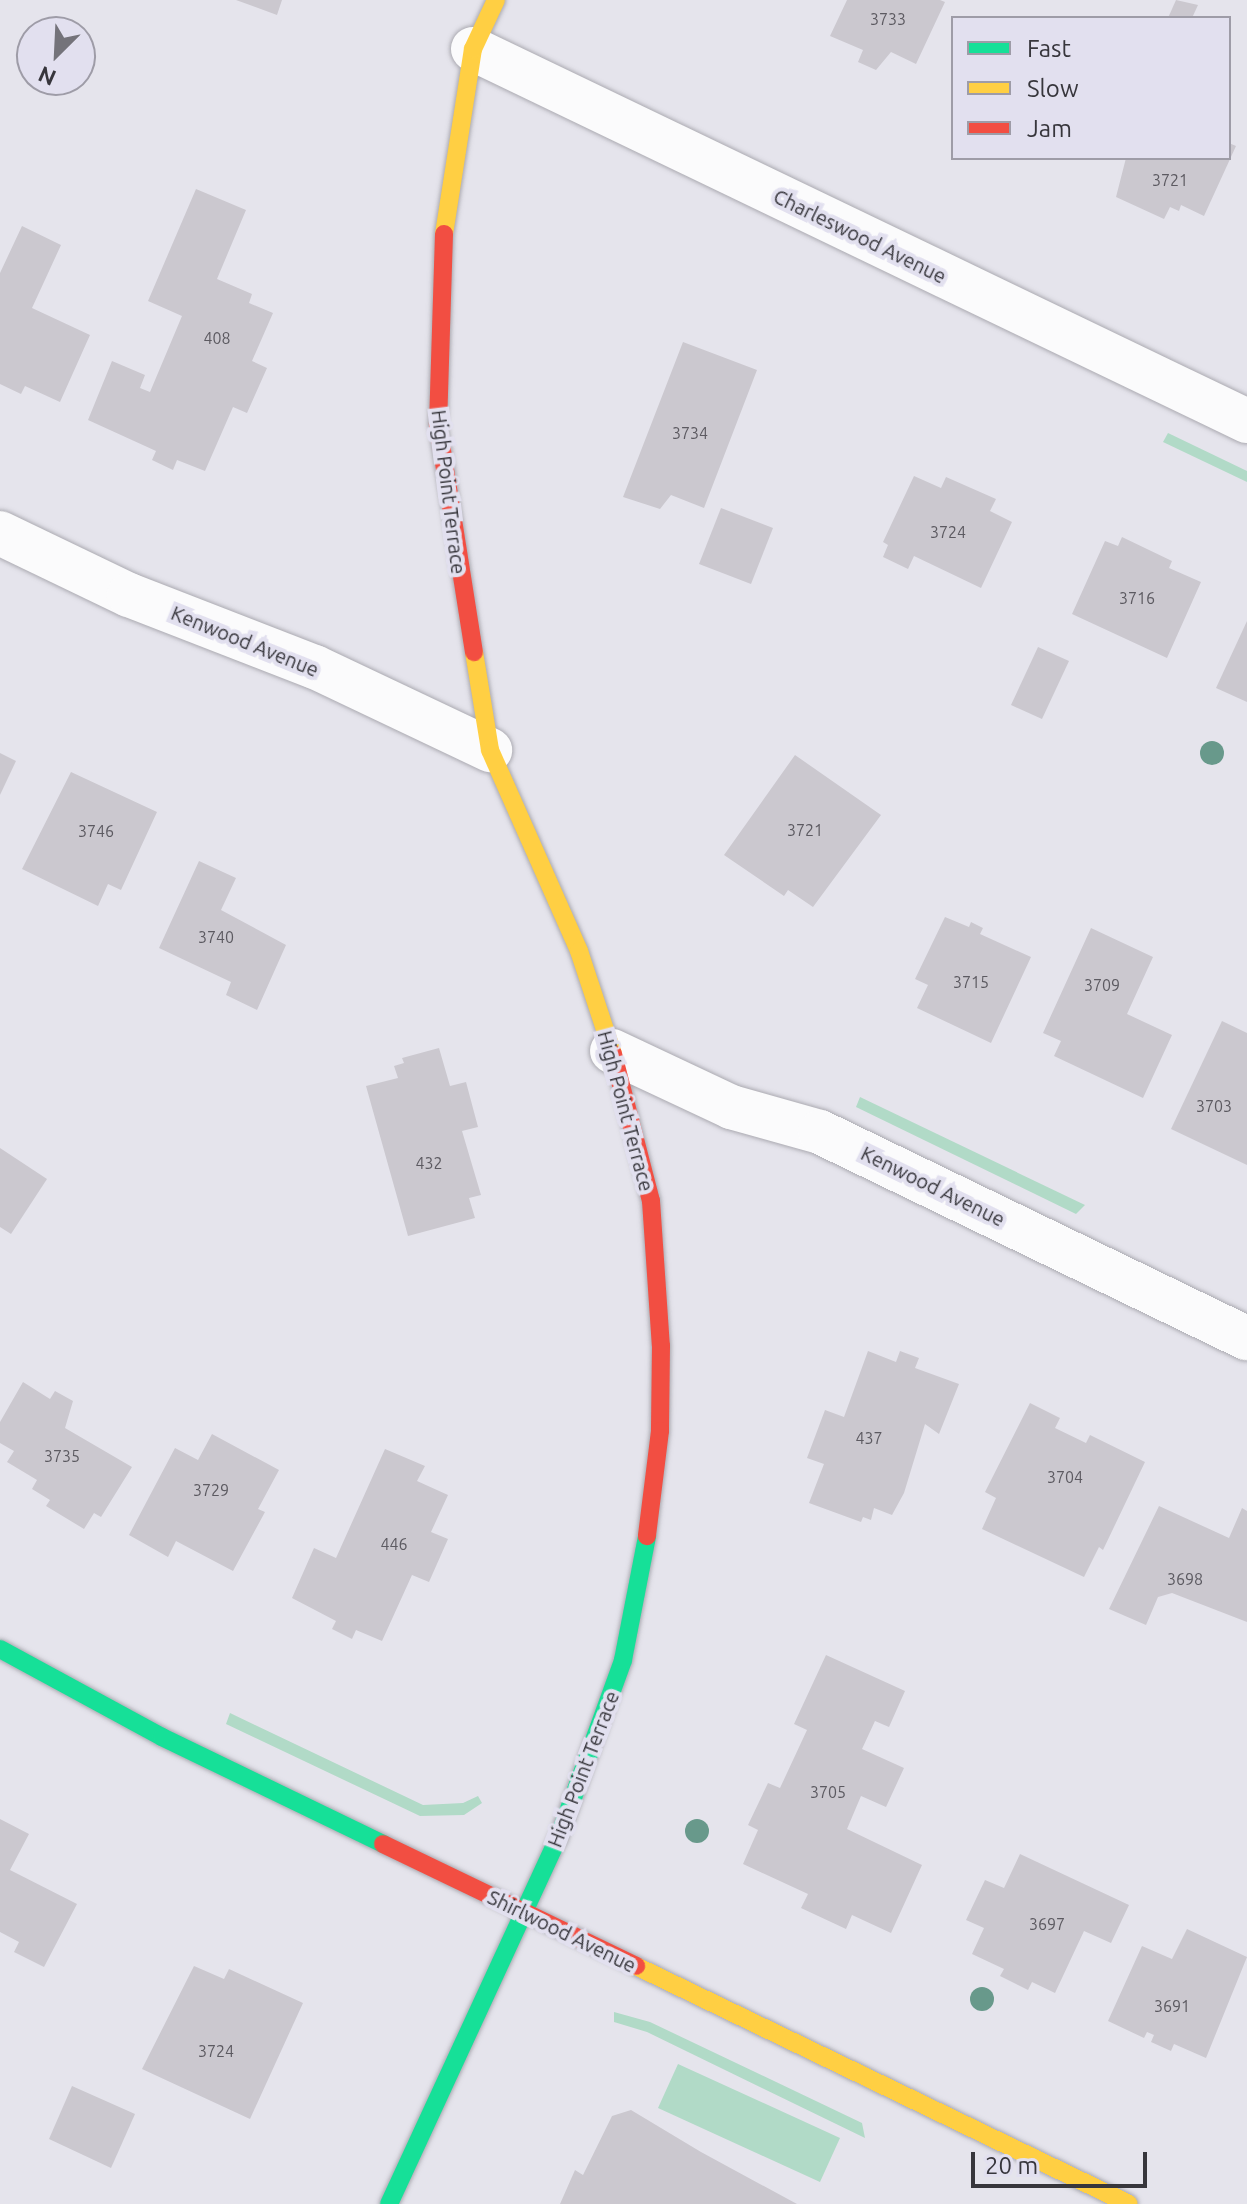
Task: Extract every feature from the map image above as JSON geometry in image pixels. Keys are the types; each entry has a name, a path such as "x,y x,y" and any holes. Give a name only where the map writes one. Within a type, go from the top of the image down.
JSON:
{"street":[{"name":"High Point Terrace","path":"389,2204 558,1839 623,1660 656,1481 661,1346 651,1201 612,1051 579,951 490,750 438,425 436,336 439,263 473,49 496,0"},
{"name":"Charleswood Avenue","path":"473,49 1247,421"},
{"name":"Kenwood Avenue","path":"0,533 129,595 315,667 490,750"},
{"name":"Kenwood Avenue","path":"612,1051 731,1107 820,1132 1247,1338"},
{"name":"Shirlwood Avenue","path":"0,1649 162,1737 1129,2204"}],"green space":[{"path":"1168,433 1247,471 1247,482 1163,442"},
{"path":"860,1097 1085,1205 1076,1214 856,1107"},
{"path":"230,1713 423,1805 463,1803 478,1796 482,1803 464,1815 420,1816 226,1724"},
{"path":"614,2012 650,2022 862,2123 865,2138 647,2032 614,2022"},
{"path":"678,2064 840,2138 820,2182 658,2108"}],"building":[{"path":"236,0 282,0 277,15"},
{"path":"847,0 945,2 916,64 891,52 876,70 858,62 863,50 830,36"},
{"path":"1176,0 1198,5 1193,16 1169,16"},
{"path":"1125,160 1230,160 1204,216 1181,205 1179,211 1170,207 1164,219 1116,197"},
{"path":"196,189 246,210 217,279 252,294 249,303 273,313 252,361 267,368 247,413 233,407 205,471 177,460 173,470 152,460 156,451 88,420 112,361 145,375 140,388 150,392 182,316 148,301"},
{"path":"22,226 61,245 32,308 90,335 60,402 25,386 21,394 0,384 0,273"},
{"path":"683,342 757,370 704,508 671,495 660,509 623,497"},
{"path":"914,476 941,488 946,477 996,499 990,511 1012,522 981,588 914,556 908,569 883,557 888,545 883,542"},
{"path":"721,508 773,528 751,584 699,564"},
{"path":"1122,537 1172,561 1169,568 1201,582 1167,658 1072,614 1105,541 1118,546"},
{"path":"1247,621 1247,702 1216,688"},
{"path":"1038,647 1069,661 1042,719 1011,705"},
{"path":"0,753 16,761 0,795"},
{"path":"795,755 881,815 813,907 788,890 784,896 724,855"},
{"path":"71,772 157,812 121,890 108,884 98,906 22,869"},
{"path":"199,861 236,878 221,910 286,945 257,1010 226,995 231,982 159,948"},
{"path":"945,917 969,927 971,922 983,928 980,934 1031,957 991,1043 917,1008 928,985 915,979"},
{"path":"1091,928 1153,957 1127,1014 1172,1035 1143,1098 1054,1056 1061,1041 1043,1033"},
{"path":"1222,1021 1247,1033 1247,1165 1171,1129"},
{"path":"439,1048 450,1086 466,1082 478,1127 462,1131 481,1195 469,1198 475,1218 408,1236 366,1086 398,1078 394,1066 404,1063 402,1058"},
{"path":"0,1148 47,1179 11,1234 0,1227"},
{"path":"868,1351 896,1362 900,1351 919,1358 915,1368 959,1384 939,1434 925,1424 904,1493 892,1515 874,1508 871,1520 863,1517 861,1522 809,1503 824,1464 807,1458 825,1410 844,1417"},
{"path":"23,1382 50,1399 55,1391 73,1401 65,1428 132,1467 101,1517 94,1513 84,1529 46,1506 50,1500 32,1489 37,1480 7,1462 14,1451 0,1443 0,1422"},
{"path":"1030,1403 1060,1418 1055,1428 1086,1443 1090,1435 1145,1462 1103,1550 1099,1547 1084,1577 982,1529 996,1498 985,1492"},
{"path":"212,1434 279,1470 258,1509 265,1512 233,1571 176,1541 168,1557 129,1535 175,1448 198,1460"},
{"path":"385,1449 425,1466 417,1481 448,1495 431,1532 448,1539 429,1582 412,1575 382,1641 356,1630 352,1639 332,1629 336,1621 292,1598 314,1548 336,1558"},
{"path":"1159,1506 1229,1538 1242,1508 1247,1511 1247,1622 1172,1593 1158,1597 1146,1625 1109,1609"},
{"path":"826,1655 905,1691 889,1727 875,1721 862,1749 904,1768 886,1807 861,1796 847,1829 922,1865 891,1933 852,1915 846,1929 801,1908 808,1894 743,1864 758,1830 748,1825 768,1783 780,1788 807,1730 794,1724"},
{"path":"0,1819 29,1834 10,1870 77,1904 44,1967 14,1952 19,1942 0,1932"},
{"path":"1020,1854 1129,1905 1111,1943 1084,1931 1055,1993 1032,1982 1028,1990 1000,1976 1004,1969 972,1954 984,1928 966,1920 985,1880 1004,1888"},
{"path":"1187,1929 1247,1957 1206,2058 1174,2044 1171,2051 1151,2042 1154,2035 1147,2032 1144,2038 1108,2021 1142,1946 1172,1959"},
{"path":"194,1966 224,1979 229,1969 303,2003 250,2119 142,2069"},
{"path":"72,2086 135,2114 111,2168 49,2139"},
{"path":"631,2110 797,2204 560,2204 575,2170 583,2175 612,2116"}],"traffic: fast":[{"path":"389,2204 558,1839 623,1660 647,1536"},
{"path":"0,1649 162,1737 383,1844"}],"traffic: slow":[{"path":"444,234 473,49 496,0"},
{"path":"474,652 490,750 579,951 613,1054"},
{"path":"636,1966 1129,2204"}],"traffic: jam":[{"path":"444,234 438,425 474,652"},
{"path":"613,1054 651,1201 661,1346 660,1431 647,1536"},
{"path":"383,1844 636,1966"}]}
